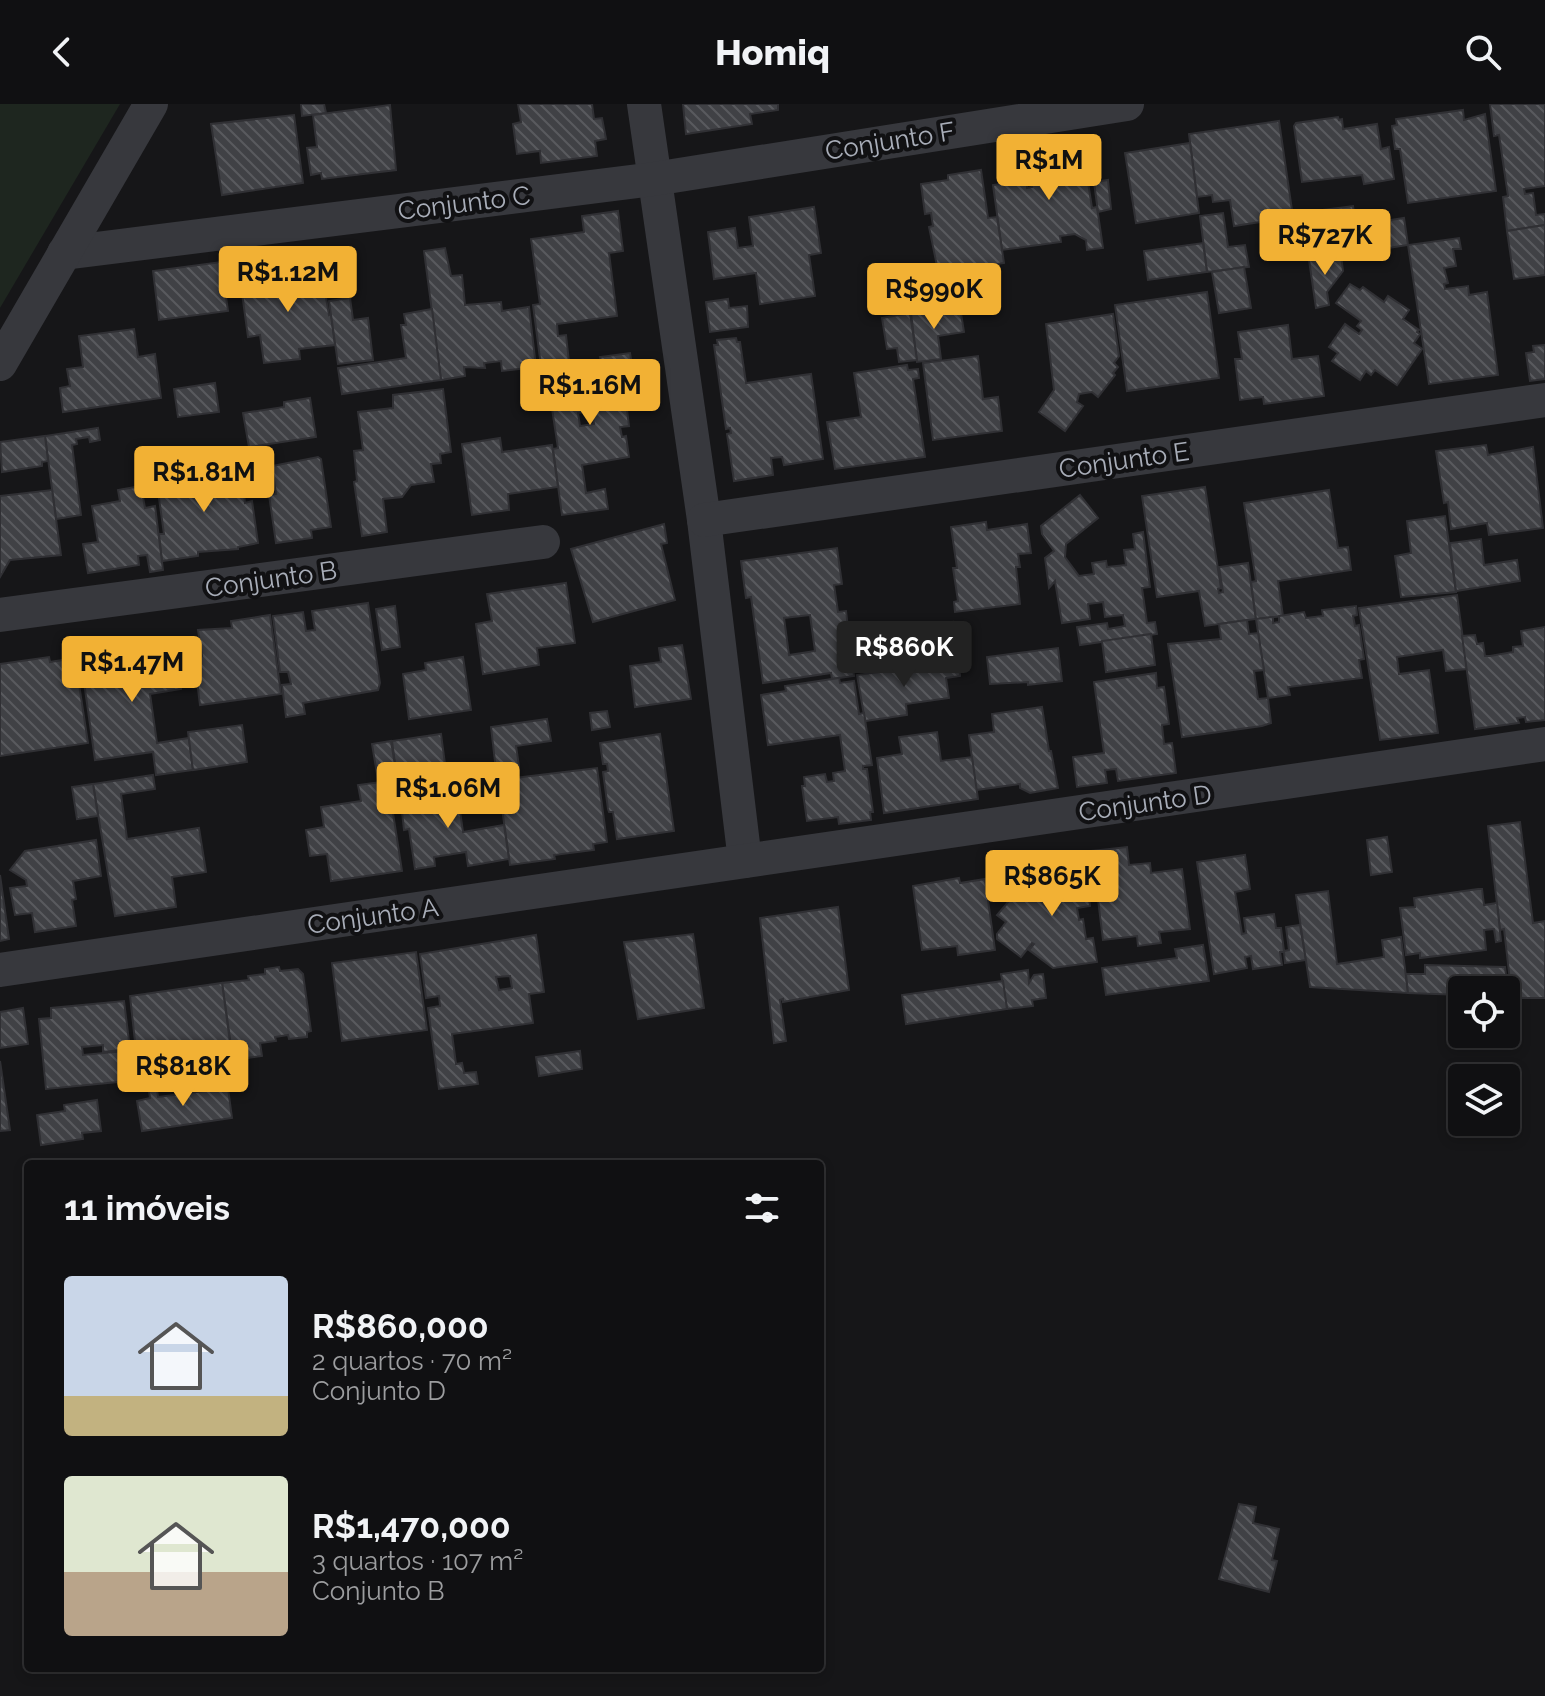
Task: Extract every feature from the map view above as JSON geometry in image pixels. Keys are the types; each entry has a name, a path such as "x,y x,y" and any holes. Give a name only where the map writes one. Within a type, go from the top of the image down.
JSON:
{"street":[{"path":"0,364 151,104"},
{"path":"644,104 704,520 745,861"},
{"name":"Conjunto F","path":"654,179 1127,104"},
{"name":"Conjunto C","path":"64,253 654,179"},
{"name":"Conjunto E","path":"704,520 1545,400"},
{"name":"Conjunto B","path":"0,615 543,542"},
{"name":"Conjunto D","path":"745,861 1545,744"},
{"name":"Conjunto A","path":"0,970 745,861"}],"shaded area":[{"path":"0,104 120,104 0,308"}],"building":[{"path":"301,104 324,104 326,113 302,116"},
{"path":"518,104 592,104 594,119 602,118 606,139 595,141 597,156 541,163 540,151 517,154 513,124 521,122"},
{"path":"683,104 778,104 778,110 750,114 752,124 686,134"},
{"path":"1490,104 1545,104 1545,186 1524,189 1525,194 1533,193 1536,215 1545,214 1545,225 1507,231 1503,197 1508,196 1499,135 1494,136"},
{"path":"390,105 396,170 322,179 321,173 311,175 307,148 317,147 313,115"},
{"path":"1463,110 1464,120 1485,114 1496,191 1408,203 1400,149 1395,149 1392,126 1397,125 1396,119"},
{"path":"294,115 303,183 222,195 211,124"},
{"path":"1342,119 1343,129 1377,124 1381,149 1389,147 1394,179 1364,184 1362,175 1302,182 1294,126 1296,123"},
{"path":"1279,121 1293,217 1234,226 1230,200 1213,202 1212,195 1197,197 1189,134"},
{"path":"1190,143 1199,213 1136,223 1125,153"},
{"path":"1084,147 1085,158 1091,157 1094,181 1088,182 1092,208 1097,207 1103,248 1087,250 1086,240 1075,234 1060,236 1061,242 1002,250 993,185 1027,180 1027,188 1032,187 1027,154"},
{"path":"981,170 988,218 997,217 1004,263 948,272 947,264 937,266 929,227 933,226 931,213 925,214 921,184 948,180 948,175"},
{"path":"1108,180 1111,209 1098,212 1094,182"},
{"path":"1353,206 1360,253 1312,259 1306,212"},
{"path":"814,207 821,253 809,255 815,296 760,304 756,273 714,279 708,232 735,228 738,248 753,246 749,217"},
{"path":"618,211 623,251 609,253 617,316 557,324 558,336 566,335 569,362 541,366 533,305 540,304 531,239 584,232 582,216"},
{"path":"1223,213 1228,247 1245,245 1249,267 1207,272 1200,216"},
{"path":"1404,218 1408,245 1375,250 1373,237 1390,231 1390,220"},
{"path":"1545,225 1545,275 1514,279 1507,231"},
{"path":"1459,238 1461,249 1453,249 1456,266 1444,268 1448,283 1444,284 1445,289 1468,286 1469,295 1487,292 1498,375 1429,384 1408,245"},
{"path":"1203,243 1207,272 1148,280 1144,251"},
{"path":"445,248 451,276 462,275 465,305 501,302 502,311 529,307 536,367 502,371 501,361 484,363 485,368 464,367 465,376 441,380 424,251"},
{"path":"1341,255 1343,271 1327,292 1329,305 1316,308 1309,260"},
{"path":"221,262 228,311 159,320 153,271"},
{"path":"1244,267 1251,308 1219,313 1212,272"},
{"path":"283,268 285,279 298,278 297,271 317,268 320,292 325,292 331,314 335,345 299,349 300,359 264,363 260,335 248,337 242,293 255,292 253,273"},
{"path":"1350,284 1360,290 1363,287 1384,302 1388,296 1409,310 1403,319 1419,330 1414,343 1422,349 1397,385 1375,370 1371,375 1366,371 1360,380 1332,361 1338,353 1329,347 1345,324 1359,334 1362,330 1357,326 1361,321 1336,303"},
{"path":"1207,292 1219,378 1127,391 1115,305"},
{"path":"350,298 353,320 368,318 373,360 338,364 329,301"},
{"path":"728,299 729,308 747,306 748,327 710,332 706,302"},
{"path":"960,307 964,332 938,336 941,359 917,362 911,313"},
{"path":"432,309 441,380 342,394 338,368 406,358 401,325 406,325 404,314"},
{"path":"910,313 917,360 899,362 897,348 887,349 882,318"},
{"path":"1113,314 1119,356 1114,363 1118,367 1113,373 1115,375 1098,397 1092,392 1079,394 1077,402 1083,406 1065,431 1039,412 1054,390 1046,324"},
{"path":"1288,325 1292,359 1318,356 1324,396 1264,404 1263,397 1240,400 1235,359 1242,359 1238,332"},
{"path":"134,329 138,357 155,354 161,398 63,412 60,388 70,386 67,369 83,367 79,336"},
{"path":"736,338 740,342 746,383 811,374 823,459 784,465 782,457 771,458 773,475 734,481 727,434 731,433 730,428 726,429 714,345 718,345 717,340"},
{"path":"1545,345 1545,379 1530,381 1526,353 1534,352 1533,346"},
{"path":"630,353 636,391 625,393 629,426 620,427 622,437 626,436 629,457 582,465 586,493 605,489 608,509 562,515 553,449 558,448 548,382 584,377 583,364 601,361 600,357","holes":["592,411 594,424 580,426 578,413"]},
{"path":"978,356 983,399 998,397 1002,431 933,440 923,363"},
{"path":"907,365 908,370 918,369 919,378 913,379 925,457 835,469 827,422 861,417 854,373"},
{"path":"215,383 219,412 178,417 174,389"},
{"path":"443,389 451,452 440,454 441,463 431,464 434,482 411,485 402,497 383,499 387,532 362,536 354,482 357,481 354,451 363,450 358,412 393,408 393,395"},
{"path":"310,398 316,437 249,447 243,413 284,407 284,402"},
{"path":"98,428 100,440 90,442 89,437 76,439 77,444 72,445 81,515 56,519 45,436"},
{"path":"45,436 48,461 42,462 42,466 2,472 0,442"},
{"path":"500,438 502,452 552,445 558,487 508,494 509,510 472,515 462,444"},
{"path":"1486,445 1488,455 1533,447 1543,528 1489,535 1487,523 1451,529 1436,451"},
{"path":"318,457 321,459 331,527 311,530 312,538 276,543 269,495 276,494 272,466"},
{"path":"235,469 238,486 243,485 245,503 252,501 258,543 162,561 159,534 164,534 156,477"},
{"path":"141,486 145,508 155,506 163,570 150,572 147,555 138,556 139,565 88,573 83,544 98,542 92,506 120,501 118,490"},
{"path":"1205,487 1221,588 1218,589 1219,593 1223,592 1219,567 1248,563 1256,619 1205,626 1199,591 1157,597 1142,496"},
{"path":"52,490 61,555 10,560 0,577 0,496"},
{"path":"1329,490 1338,548 1348,547 1351,570 1278,581 1283,616 1256,619 1251,582 1256,581 1244,503"},
{"path":"1080,495 1098,518 1066,544 1065,557 1079,576 1094,574 1092,563 1106,561 1107,567 1126,565 1124,550 1135,549 1133,534 1143,532 1150,587 1142,588 1147,623 1155,622 1157,634 1080,645 1077,627 1107,623 1108,629 1125,626 1123,615 1105,617 1103,602 1088,604 1090,619 1062,623 1055,581 1049,588 1045,558 1054,551 1042,534 1041,526"},
{"path":"1445,516 1456,592 1401,597 1395,556 1411,553 1407,521"},
{"path":"986,522 987,530 1027,524 1031,553 1018,554 1020,567 1016,567 1020,604 955,612 954,602 958,601 953,568 957,568 951,527"},
{"path":"664,524 667,543 661,544 675,600 593,622 571,549"},
{"path":"1481,539 1484,565 1517,560 1520,581 1456,591 1450,543"},
{"path":"837,548 842,584 834,585 838,612 846,611 854,676 832,679 831,673 763,683 751,597 746,598 741,561","holes":["810,615 815,651 789,655 784,618"]},
{"path":"566,583 575,643 537,648 539,665 483,674 476,624 492,621 487,594"},
{"path":"1457,595 1467,669 1446,671 1443,650 1397,657 1399,674 1429,670 1438,733 1380,740 1359,608"},
{"path":"368,603 380,683 378,690 303,703 305,714 286,717 282,685 291,684 288,672 280,672 273,616 303,612 306,631 315,630 312,611"},
{"path":"395,606 400,647 382,650 376,609"},
{"path":"1356,606 1357,615 1353,616 1355,626 1359,625 1364,659 1359,660 1362,678 1288,687 1290,695 1268,698 1256,619 1273,617 1273,623 1279,622 1279,616 1304,612 1306,618 1323,616 1322,610"},
{"path":"270,615 281,694 200,705 196,673 202,656 198,630 232,628 231,621"},
{"path":"1247,620 1249,634 1258,633 1264,670 1254,671 1258,699 1268,698 1271,723 1182,737 1168,644 1221,639 1219,624"},
{"path":"953,622 959,661 867,674 866,666 853,668 849,637"},
{"path":"1545,627 1545,720 1526,722 1525,717 1517,718 1519,723 1475,729 1462,636 1475,635 1477,644 1483,643 1485,656 1490,656 1513,652 1513,647 1523,646 1521,631"},
{"path":"1151,634 1155,665 1106,672 1102,641"},
{"path":"174,644 181,689 150,694 157,743 189,738 193,770 156,775 153,752 95,760 80,654"},
{"path":"682,645 691,699 635,707 630,666 661,662 659,648"},
{"path":"1058,648 1062,681 1028,685 1028,682 990,684 987,657"},
{"path":"49,657 50,662 75,658 88,743 0,756 0,664"},
{"path":"463,657 471,710 409,719 403,674 426,670 425,663"},
{"path":"959,661 960,676 946,678 949,698 906,704 907,715 865,721 857,675"},
{"path":"1156,673 1157,688 1164,687 1169,724 1162,725 1164,744 1172,743 1176,773 1118,781 1116,769 1105,770 1107,783 1077,787 1073,757 1104,753 1094,682"},
{"path":"839,678 840,683 854,681 859,714 864,713 872,765 863,766 863,769 867,769 873,812 870,812 871,820 839,824 838,817 807,821 802,786 805,786 804,777 825,774 827,782 834,781 833,773 845,771 840,735 768,745 761,695 786,691 785,686"},
{"path":"1042,707 1058,788 1030,793 1020,788 1020,784 976,790 969,735 994,732 992,714"},
{"path":"607,711 610,727 592,730 590,713"},
{"path":"547,719 551,741 516,746 519,766 496,770 491,727"},
{"path":"242,725 247,762 193,770 188,732"},
{"path":"937,732 941,761 972,757 978,799 884,813 877,758 902,754 899,737"},
{"path":"441,734 445,764 396,771 392,741"},
{"path":"660,734 674,831 617,839 613,812 608,809 603,772 608,771 607,764 603,764 600,743"},
{"path":"391,741 397,777 378,780 372,744"},
{"path":"597,768 607,842 593,844 594,850 510,865 498,780"},
{"path":"153,775 155,789 121,794 127,839 199,828 206,872 172,877 176,907 115,916 93,784"},
{"path":"388,781 402,871 331,881 327,854 310,856 306,830 324,827 321,807 361,801 358,785"},
{"path":"456,783 463,832 504,825 509,859 468,866 466,852 434,857 435,866 415,869 409,829 404,830 402,812 410,810 407,790"},
{"path":"93,784 98,816 77,819 72,787"},
{"path":"1520,822 1533,923 1545,921 1545,998 1520,998 1520,976 1509,976 1504,929 1500,930 1488,826"},
{"path":"1387,837 1392,872 1371,875 1367,840"},
{"path":"96,840 101,876 73,881 76,926 35,932 32,913 15,915 10,888 27,886 26,880 10,870 25,851"},
{"path":"1127,847 1129,865 1150,863 1151,873 1182,869 1190,929 1159,932 1161,943 1138,946 1137,936 1103,940 1092,851"},
{"path":"1245,855 1250,889 1235,892 1242,934 1246,933 1244,918 1274,914 1276,928 1281,928 1284,951 1289,950 1286,927 1300,925 1306,960 1285,963 1284,952 1280,952 1282,965 1253,969 1251,956 1245,957 1247,968 1214,974 1197,862"},
{"path":"1075,859 1075,865 1086,863 1090,906 1077,908 1079,920 1083,919 1086,939 1093,938 1097,962 1053,968 1029,950 1032,943 1021,957 997,939 1006,922 997,915 1009,901 1038,898 1043,892 1039,864"},
{"path":"0,875 9,939 0,941"},
{"path":"959,878 960,883 985,879 995,950 958,955 957,946 922,950 913,886"},
{"path":"1482,889 1484,905 1497,903 1501,941 1496,942 1494,929 1484,930 1486,950 1420,958 1420,953 1406,955 1400,908 1415,907 1414,898"},
{"path":"1328,891 1337,964 1384,957 1382,940 1401,937 1408,993 1310,987 1296,895"},
{"path":"838,907 849,990 783,1002 783,999 780,1000 786,1041 774,1043 760,918"},
{"path":"693,934 704,1008 638,1019 624,942"},
{"path":"536,935 544,992 529,994 533,1023 452,1034 456,1064 462,1063 464,1073 476,1072 478,1084 439,1089 428,1008 440,1006 439,996 426,998 420,954","holes":["510,976 512,988 499,990 496,977"]},
{"path":"1203,945 1209,981 1106,995 1102,968 1177,958 1175,949"},
{"path":"416,952 427,1030 342,1041 332,963"},
{"path":"1425,965 1505,967 1506,976 1448,976 1448,994 1408,993 1406,974 1425,974"},
{"path":"279,967 280,971 298,969 303,974 311,1031 307,1032 307,1037 275,1037 276,1041 260,1043 262,1056 233,1060 222,983 249,980 248,976 265,974 265,969"},
{"path":"1028,970 1029,983 1034,975 1043,974 1046,998 1032,1000 1033,1006 1007,1009 1001,974"},
{"path":"1003,981 1007,1009 906,1024 902,995"},
{"path":"222,983 233,1064 139,1078 130,996"},
{"path":"124,1001 130,1049 103,1052 103,1045 82,1047 83,1055 125,1051 128,1081 46,1089 39,1019 51,1018 51,1008"},
{"path":"23,1008 28,1044 0,1048 0,1012"},
{"path":"580,1051 582,1069 539,1076 536,1057"},
{"path":"0,1061 10,1130 0,1131"},
{"path":"155,1076 158,1097 228,1088 232,1118 142,1131 137,1101 150,1098 147,1077"},
{"path":"97,1100 101,1131 82,1133 83,1139 41,1145 37,1115 65,1111 64,1105"},
{"path":"1239,1504 1256,1507 1253,1523 1279,1529 1272,1560 1277,1561 1269,1592 1219,1579"}]}
